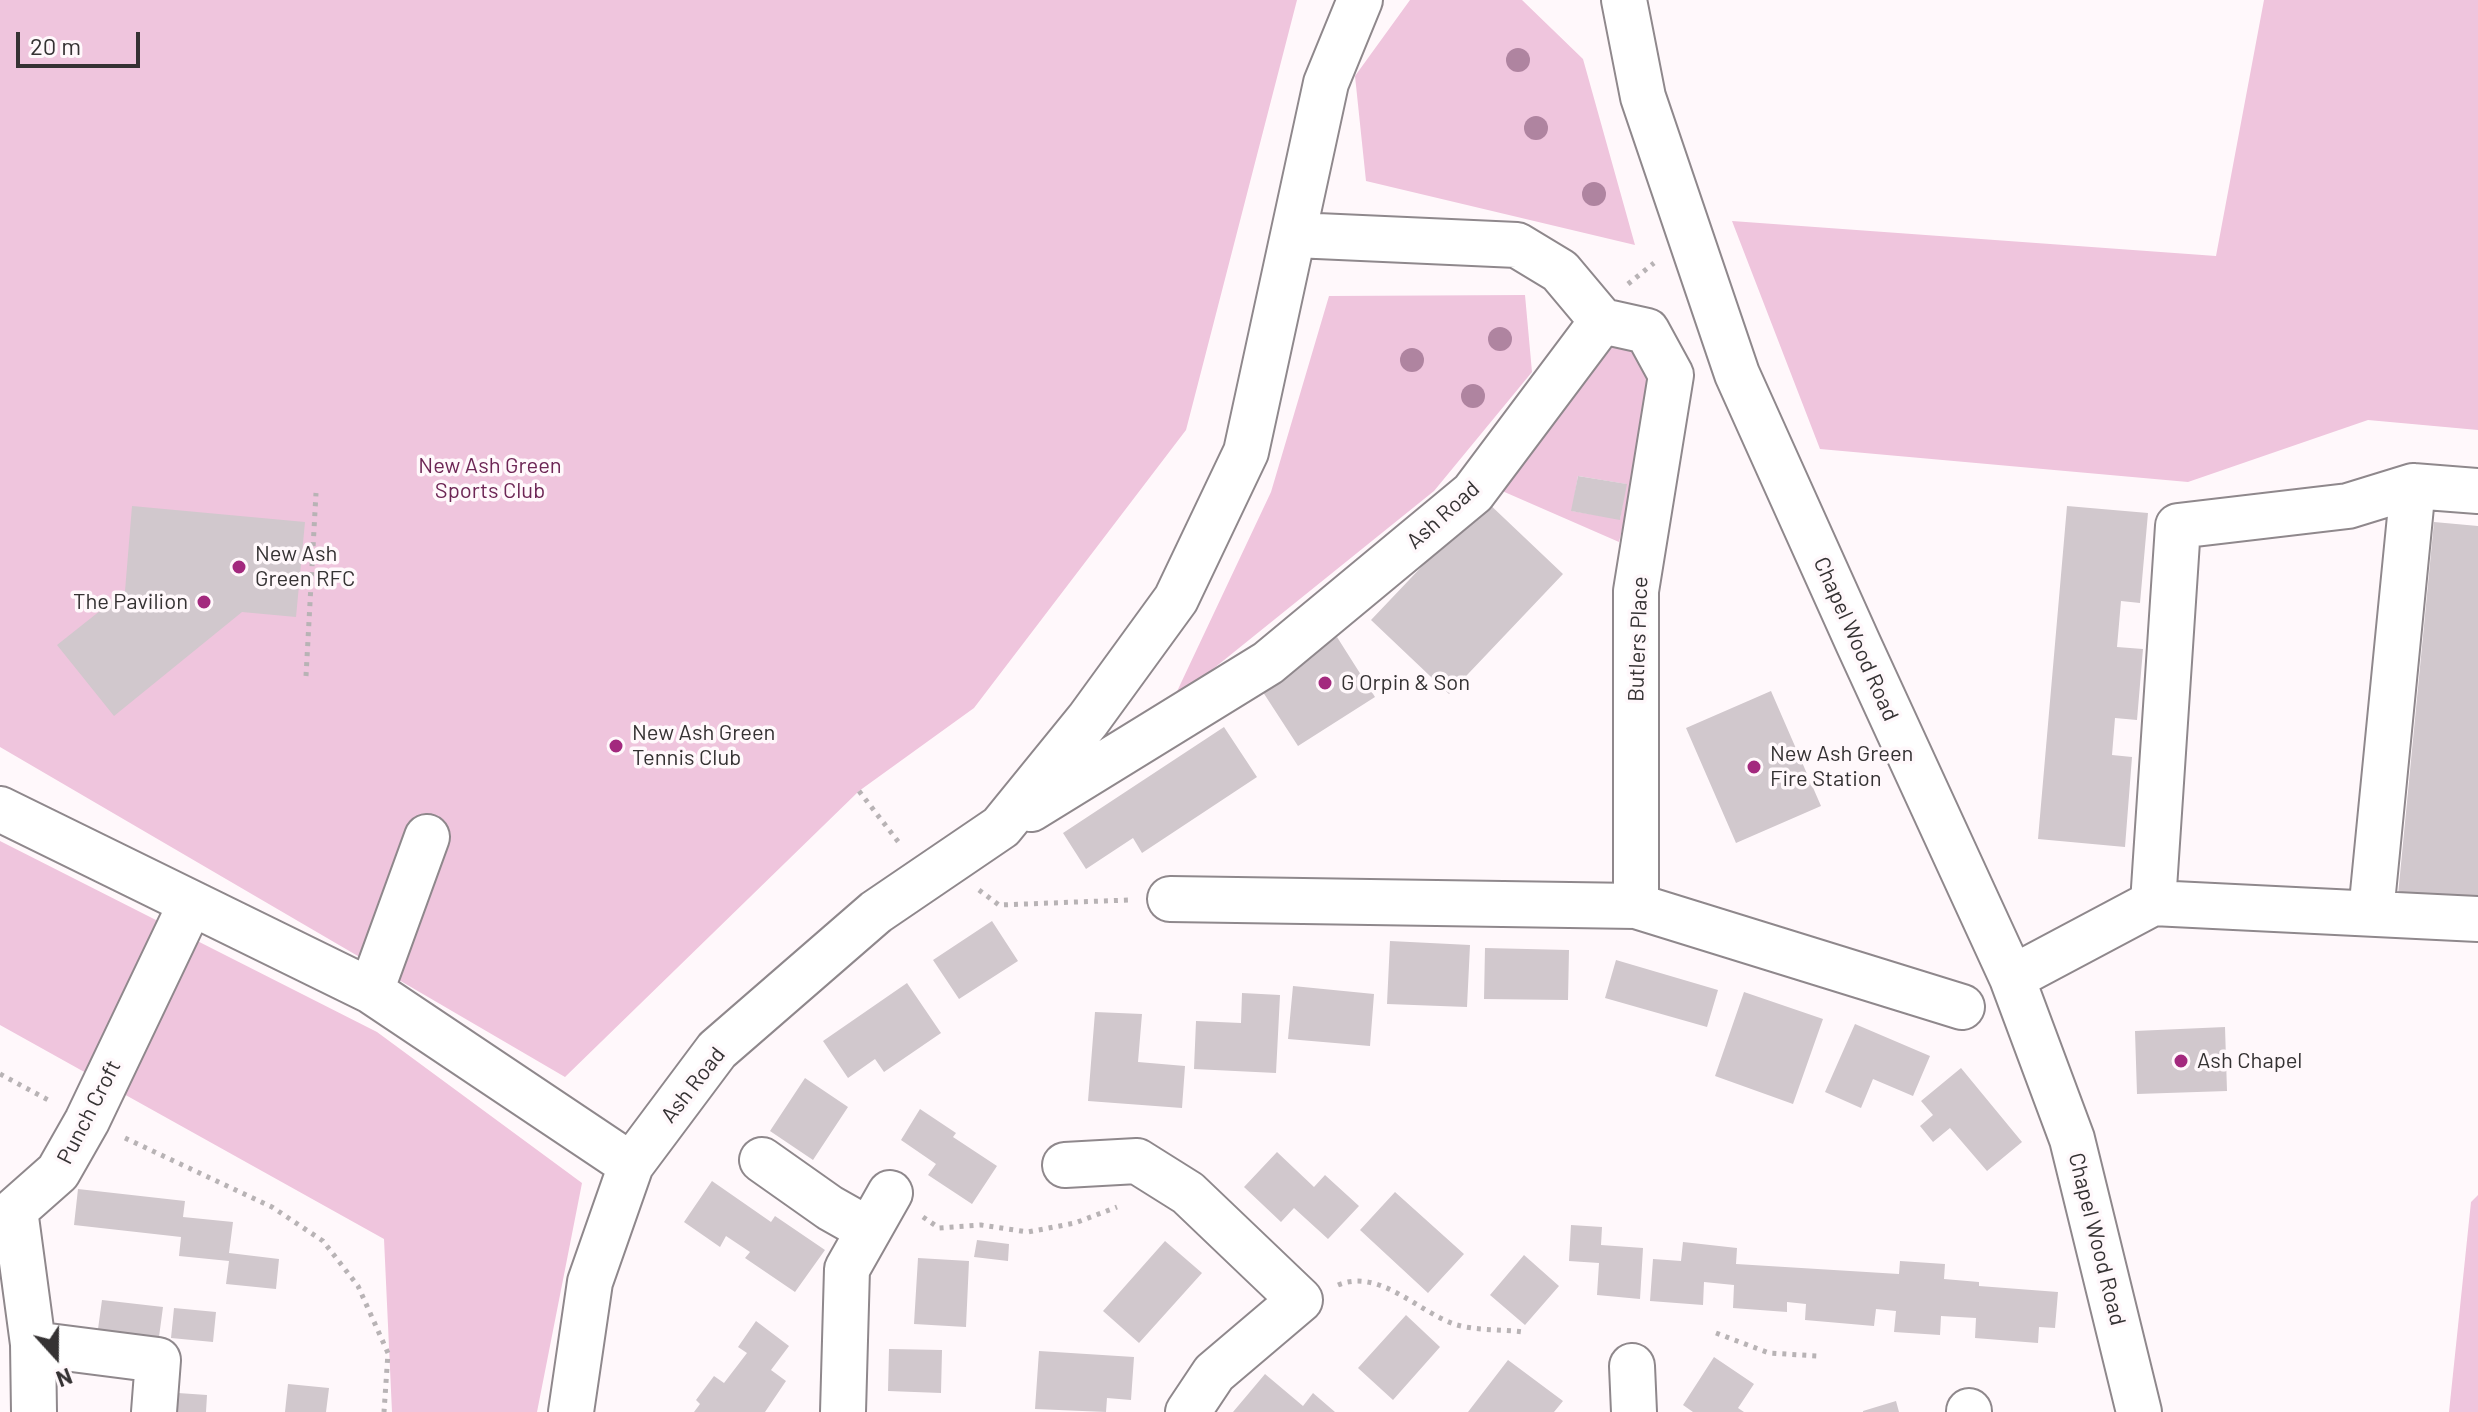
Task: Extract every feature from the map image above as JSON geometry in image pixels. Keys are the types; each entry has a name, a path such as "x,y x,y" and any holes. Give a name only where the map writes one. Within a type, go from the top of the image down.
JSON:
{"street":[{"name":"Ash Road","path":"1001,827 1088,720 1176,599 1246,452 1326,83 1360,0"},
{"name":"Chapel Wood Road","path":"1624,0 1643,97 1737,374 2012,978 2072,1139 2139,1412"},
{"path":"1295,235 1517,245 1560,271 1613,324"},
{"name":"Ash Road","path":"571,1412 590,1282 631,1165 717,1050 876,912 1001,827 1268,663 1473,493 1613,324"},
{"name":"Butlers Place","path":"1613,324 1647,331 1671,375 1636,591 1636,906"},
{"path":"2153,903 2178,526 2348,506 2413,486 2478,491"},
{"path":"2371,913 2413,486"},
{"path":"0,809 371,991 631,1165"},
{"path":"371,991 427,837"},
{"path":"1170,899 1636,906 1962,1007"},
{"name":"Punch Croft","path":"34,1412 33,1344 7,1209 58,1172 87,1121 191,903"},
{"path":"2012,978 2153,903 2478,919"},
{"path":"762,1160 830,1208 880,1212 847,1269 843,1412"},
{"path":"1065,1165 1137,1161 1188,1193 1300,1300 1214,1373 1188,1412"},
{"path":"33,1344 158,1360 154,1412"},
{"path":"1632,1366 1634,1412"}],"path":[{"path":"1613,324 1628,281 1691,237"},
{"path":"306,676 316,493"},
{"path":"859,791 935,871 999,905 1170,899"},
{"path":"0,1074 87,1121 272,1207 323,1241 358,1286 388,1353 384,1412"},
{"path":"880,1212 939,1228 981,1225 1028,1232 1075,1223 1126,1204"},
{"path":"1300,1300 1347,1281 1380,1283 1417,1307 1456,1325 1523,1332"},
{"path":"1716,1333 1769,1353 1817,1356"}],"green space":[{"name":"New Ash Green Sports Club","path":"0,0 1297,0 1186,430 974,708 859,791 565,1077 0,747"},
{"path":"1410,0 1522,0 1583,59 1635,245 1366,181 1355,76"},
{"path":"2264,0 2478,0 2478,430 2368,420 2188,482 1820,449 1732,221 2216,256"},
{"path":"1525,295 1532,372 1434,491 1172,702 1271,492 1329,296"},
{"path":"1615,344 1642,351 1659,376 1619,542 1493,487","holes":["1578,476 1626,484 1620,519 1572,511"]},
{"path":"0,841 377,1032 582,1183 537,1412 392,1412 384,1239 0,1025"},
{"path":"2478,1195 2478,1412 2449,1412 2471,1202"}],"building":[{"path":"1578,476 1627,484 1620,520 1571,511"},
{"path":"1485,500 1563,574 1449,694 1371,620"},
{"name":"The Pavilion","path":"132,506 305,522 296,617 242,612 114,716 57,645 125,591"},
{"path":"2067,506 2148,513 2140,603 2121,601 2117,647 2143,649 2137,720 2115,718 2112,755 2132,757 2125,847 2038,839"},
{"path":"2434,522 2478,526 2478,902 2398,895"},
{"path":"1337,637 1375,697 1298,746 1259,686"},
{"name":"New Ash Green Fire Station","path":"1771,691 1821,806 1736,843 1686,728"},
{"path":"1224,727 1257,777 1142,853 1133,838 1086,869 1063,833"},
{"path":"992,921 1018,961 959,999 933,960"},
{"path":"1390,941 1470,945 1467,1007 1387,1004"},
{"path":"1485,948 1569,950 1568,1000 1484,999"},
{"path":"1616,960 1718,990 1707,1027 1605,998"},
{"path":"907,983 941,1033 884,1072 875,1059 848,1078 823,1041"},
{"path":"1293,986 1374,994 1370,1046 1288,1039"},
{"path":"1744,992 1823,1019 1793,1104 1715,1076"},
{"path":"1242,993 1280,995 1276,1073 1194,1069 1196,1021 1241,1023"},
{"path":"1095,1012 1142,1014 1138,1062 1185,1066 1182,1108 1088,1101"},
{"path":"1855,1024 1930,1056 1913,1096 1873,1079 1861,1108 1825,1092"},
{"name":"Ash Chapel","path":"2225,1027 2227,1091 2137,1094 2135,1031"},
{"path":"1961,1068 2022,1142 1987,1171 1950,1128 1933,1142 1920,1126 1933,1115 1921,1101"},
{"path":"805,1078 848,1107 813,1160 770,1131"},
{"path":"920,1109 956,1133 953,1137 997,1166 972,1204 928,1175 936,1164 901,1140"},
{"path":"1277,1152 1314,1187 1325,1175 1359,1206 1328,1239 1294,1208 1281,1222 1244,1187"},
{"path":"712,1181 771,1222 775,1216 825,1250 795,1292 745,1258 750,1252 726,1236 720,1247 684,1222"},
{"path":"78,1189 185,1201 183,1217 233,1222 229,1253 279,1259 276,1289 226,1284 229,1261 179,1256 181,1237 74,1225"},
{"path":"1395,1192 1464,1254 1428,1293 1360,1230"},
{"path":"1571,1225 1602,1227 1601,1245 1643,1248 1640,1299 1597,1295 1599,1263 1569,1261"},
{"path":"977,1240 1009,1244 1008,1261 974,1257"},
{"path":"1165,1241 1202,1273 1139,1343 1103,1311"},
{"path":"1683,1242 1737,1248 1736,1264 1899,1274 1900,1261 1945,1264 1944,1279 1979,1282 1979,1286 2058,1292 2055,1328 2039,1327 2038,1343 1975,1338 1976,1318 1941,1316 1940,1335 1894,1332 1896,1311 1876,1309 1874,1326 1805,1320 1806,1304 1787,1302 1787,1312 1733,1308 1734,1285 1704,1282 1703,1305 1650,1301 1653,1259 1681,1261"},
{"path":"1524,1255 1559,1286 1525,1325 1490,1295"},
{"path":"918,1258 969,1261 966,1327 914,1324"},
{"path":"102,1300 163,1307 159,1337 98,1329"},
{"path":"174,1308 216,1312 213,1342 171,1338"},
{"path":"1406,1315 1440,1347 1393,1400 1358,1368"},
{"path":"756,1321 789,1346 771,1370 786,1381 765,1412 694,1412 700,1404 696,1400 714,1376 724,1383 747,1353 738,1347"},
{"path":"889,1349 942,1350 941,1393 888,1391"},
{"path":"1039,1351 1134,1357 1131,1400 1107,1398 1106,1412 1035,1409"},
{"path":"1714,1357 1754,1384 1738,1408 1744,1412 1693,1412 1683,1405"},
{"path":"1508,1360 1563,1401 1554,1412 1468,1412"},
{"path":"1265,1374 1303,1406 1313,1393 1335,1412 1233,1412"},
{"path":"288,1384 329,1388 326,1412 285,1412"},
{"path":"178,1393 207,1395 206,1412 177,1412"},
{"path":"1896,1401 1899,1412 1863,1412 1863,1411"}],"place":[{"name":"New Ash Green RFC","path":"239,567"},
{"name":"The Pavilion","path":"204,602"},
{"name":"G Orpin & Son","path":"1325,683"},
{"name":"New Ash Green Tennis Club","path":"616,746"},
{"name":"New Ash Green Fire Station","path":"1754,767"},
{"name":"Ash Chapel","path":"2181,1061"}]}
